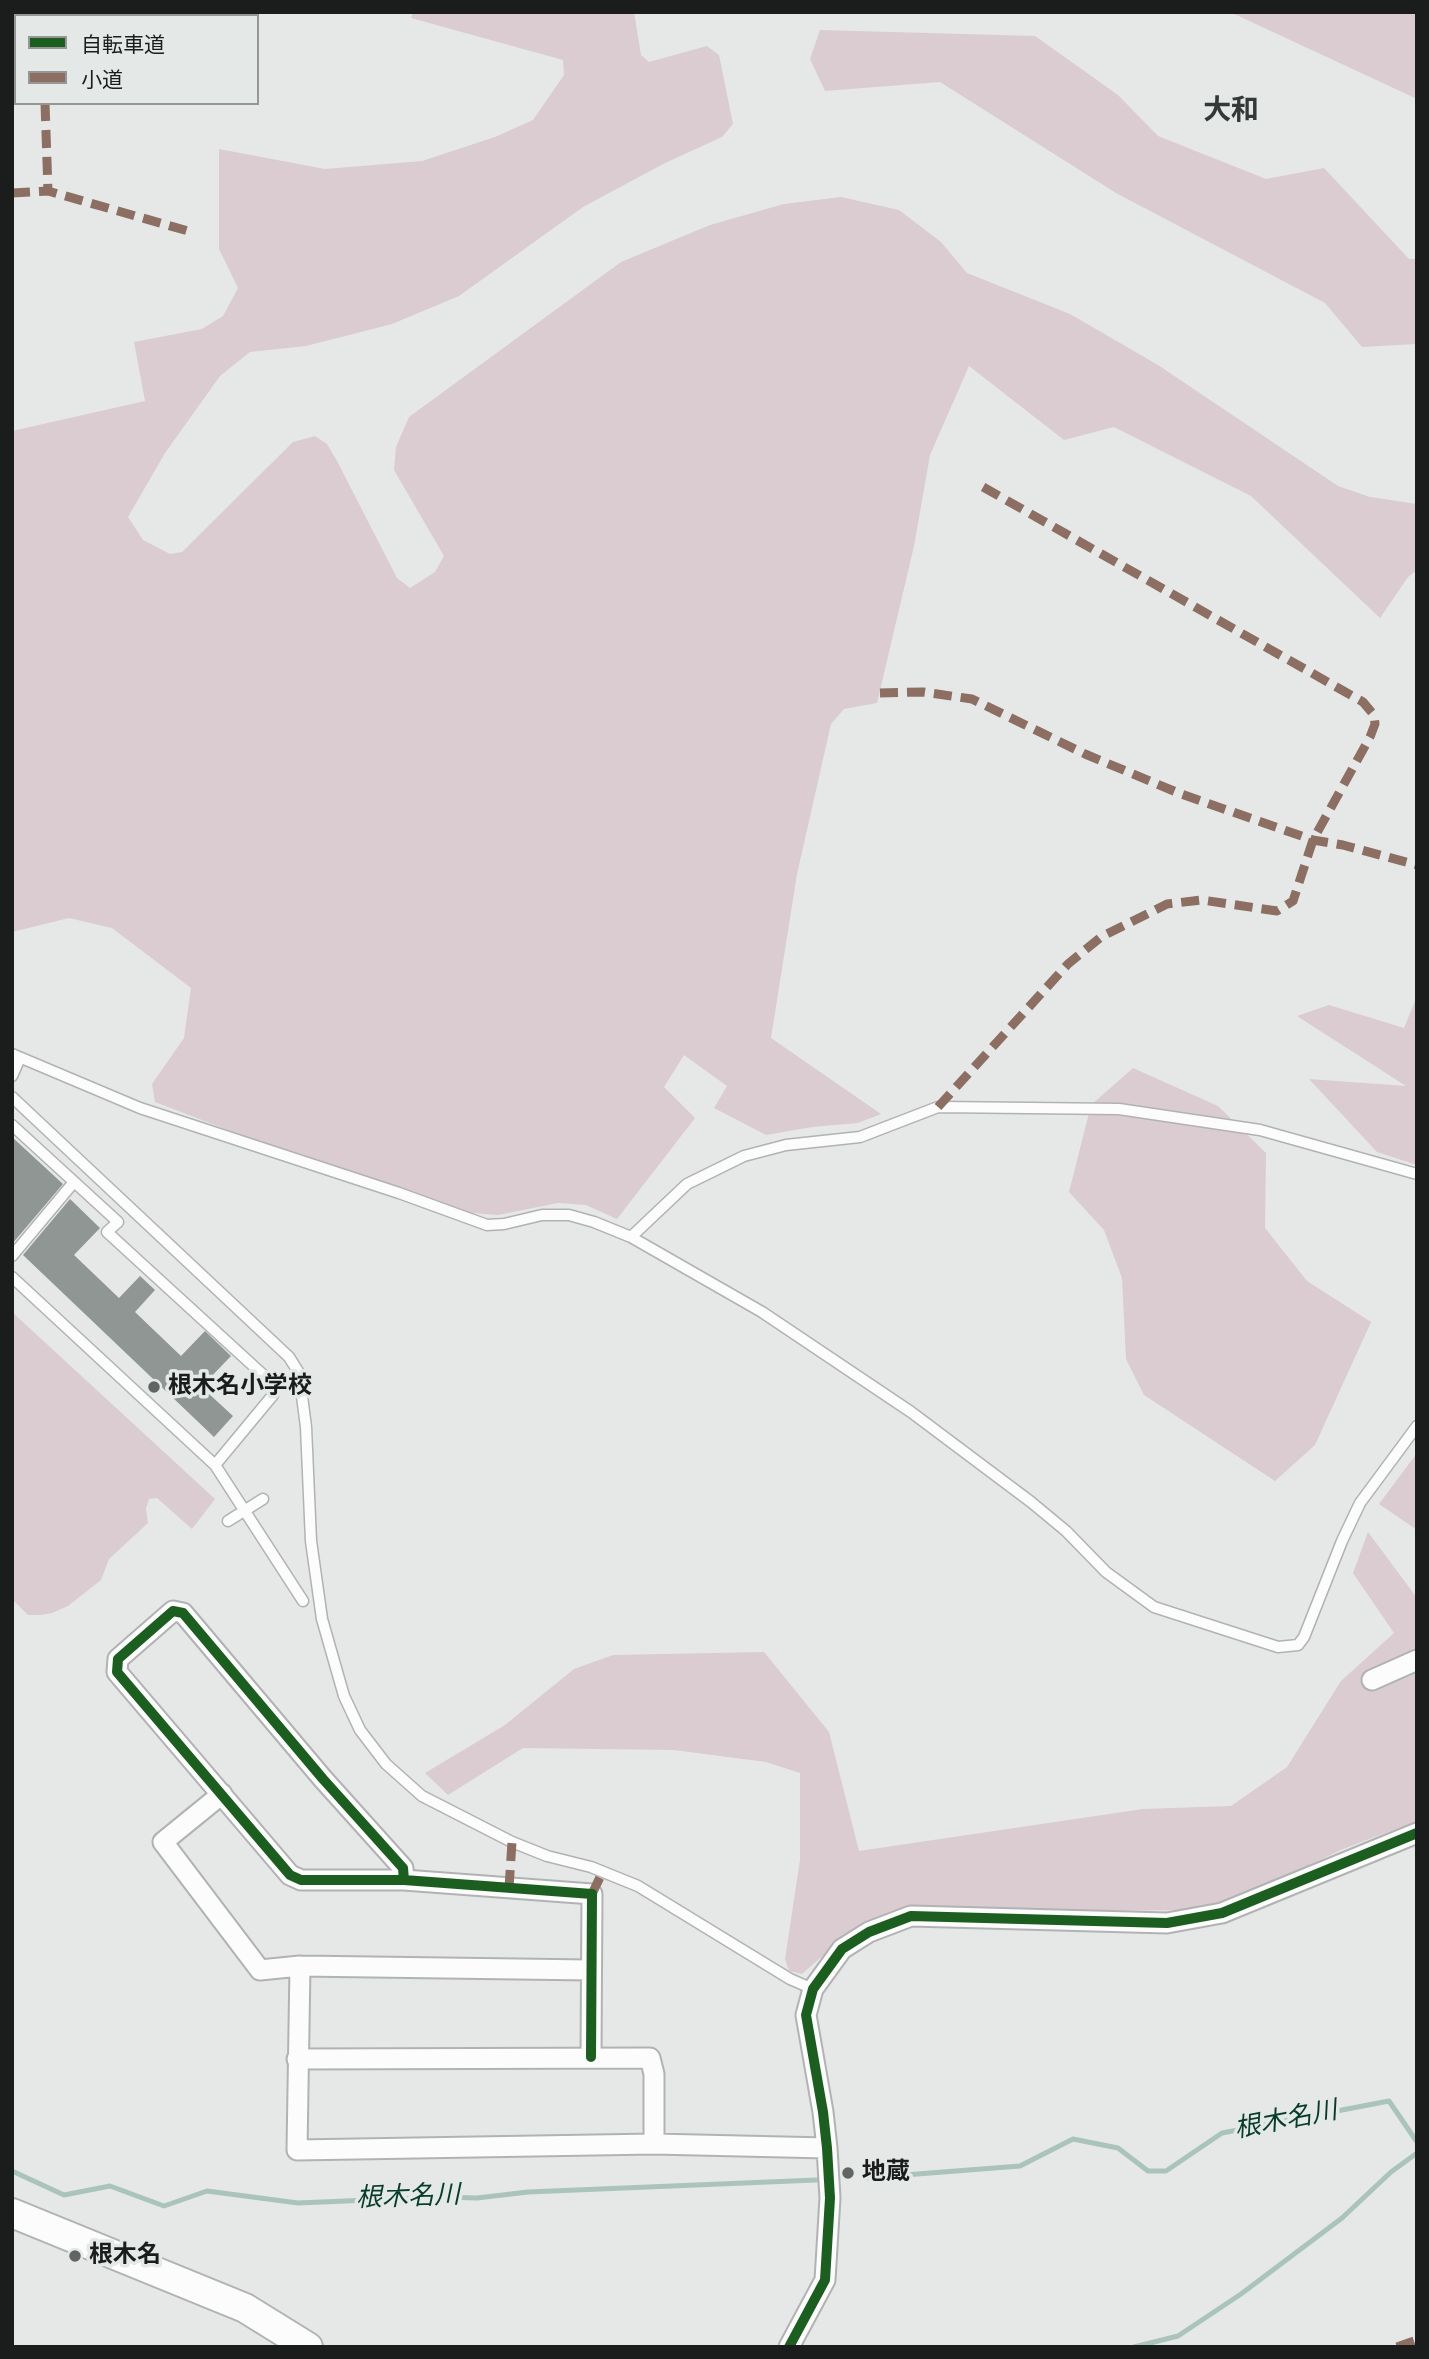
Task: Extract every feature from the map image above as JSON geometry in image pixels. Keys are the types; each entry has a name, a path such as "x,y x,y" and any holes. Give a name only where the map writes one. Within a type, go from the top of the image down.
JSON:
{"main road":[{"path":"12,2213 245,2308 308,2347"}],"street":[{"path":"404,1880 403,1868 323,1779 183,1613 173,1611 118,1659 117,1672 290,1875 300,1880 404,1880 592,1894 591,2057"},
{"path":"1372,1680 1417,1660"},
{"path":"222,1794 163,1842 260,1970 300,1966 590,1970"},
{"path":"789,2347 825,2280 830,2198 823,2112 806,2015 813,1989 842,1949 869,1932 911,1916 1167,1923 1222,1913 1417,1833"},
{"path":"300,1966 297,2150 654,2144 827,2148"},
{"path":"297,2059 650,2058 654,2074 654,2144"}],"lane":[{"path":"12,1076 16,1056 140,1108 399,1193 487,1225 542,1216 569,1215 631,1237 762,1312 911,1412 1031,1502 1066,1531 1107,1572 1154,1607 1278,1647 1298,1645 1304,1637 1360,1503 1417,1426"},
{"path":"12,1097 289,1357 299,1373 306,1427 311,1541 322,1619 344,1696 360,1730 386,1764 422,1796 512,1842 638,1885 790,1979 813,1989"},
{"path":"631,1237 687,1184 744,1156 786,1144 860,1137 938,1107 1132,1111 1260,1130 1417,1174"},
{"path":"12,1125 118,1222 107,1232 275,1388 273,1395 215,1465"},
{"path":"12,1256 74,1182"},
{"path":"12,1277 215,1465 303,1601"},
{"path":"228,1521 263,1499"}],"shaded area":[{"path":"413,12 634,12 641,55 649,62 707,46 719,55 733,124 722,137 665,163 583,207 459,296 392,324 306,346 250,352 220,376 165,453 128,517 143,540 170,554 182,552 293,442 315,436 327,444 397,578 410,588 435,572 444,556 394,470 396,447 409,417 621,262 710,225 784,204 841,197 899,210 941,242 967,273 1070,314 1158,365 1338,486 1370,497 1417,504 1417,570 1408,577 1380,618 1251,496 1114,427 1064,440 969,366 930,455 914,546 877,703 844,709 831,724 797,874 771,1038 881,1114 858,1123 766,1135 714,1108 727,1086 684,1055 664,1087 695,1118 617,1219 586,1205 558,1203 498,1215 472,1213 262,1143 155,1102 152,1084 184,1038 191,988 112,928 69,918 12,932 12,431 145,401 134,342 202,329 223,316 238,288 219,249 219,149 325,169 422,161 495,137 533,120 564,75 563,60 411,18"},
{"path":"1230,12 1417,12 1417,99"},
{"path":"820,30 1035,36 1118,95 1158,136 1266,179 1324,168 1409,259 1417,259 1417,344 1362,347 1325,303 1116,193 940,82 825,91 810,59"},
{"path":"1417,996 1417,1165 1377,1152 1309,1079 1406,1086 1297,1016 1329,1005 1404,1028"},
{"path":"1133,1068 1218,1106 1266,1153 1265,1228 1307,1281 1371,1322 1315,1445 1275,1481 1144,1395 1126,1359 1122,1278 1104,1230 1069,1192 1091,1105"},
{"path":"12,1312 215,1499 192,1529 157,1498 149,1499 146,1509 148,1523 109,1559 101,1580 68,1606 41,1615 28,1615 12,1599"},
{"path":"1417,1453 1417,1530 1379,1504"},
{"path":"1368,1532 1417,1598 1417,1821 1343,1849 1215,1910 1044,1911 977,1907 947,1909 912,1905 852,1930 802,1974 789,1971 785,1959 800,1860 800,1773 766,1762 674,1750 523,1748 448,1795 425,1773 505,1725 574,1669 613,1655 764,1652 829,1732 859,1851 1143,1809 1231,1806 1287,1767 1341,1681 1394,1633 1353,1573"}],"building":[{"path":"12,1137 63,1184 12,1244"},
{"path":"70,1199 100,1228 74,1255 119,1298 140,1276 155,1290 135,1312 181,1356 205,1331 231,1356 207,1381 213,1386 207,1392 233,1416 214,1437 23,1255"}],"waterway":[{"name":"根木名川","path":"866,2178 1020,2166 1073,2139 1118,2148 1148,2171 1166,2171 1222,2133 1389,2101 1417,2142"},
{"path":"1134,2347 1178,2336 1241,2294 1342,2218 1391,2172 1417,2153"},
{"name":"根木名川","path":"12,2171 64,2195 110,2186 164,2206 207,2191 298,2203 477,2198 528,2192 816,2180"}],"marked path":[{"path":"170,12 178,14"},
{"path":"214,14 220,12"},
{"path":"45,105 48,191"},
{"path":"12,193 48,191 188,231"},
{"path":"938,1107 1068,964 1101,937 1167,904 1202,900 1277,911 1293,901 1313,840 1375,724 1374,715 1363,702 976,483"},
{"path":"880,693 923,692 972,699 1085,754 1181,794 1313,840 1343,845 1417,865"},
{"path":"509,1888 512,1842"},
{"path":"592,1894 602,1873"},
{"path":"1397,2347 1417,2340"}],"cycle path":[{"path":"404,1880 403,1868 323,1779 183,1613 173,1611 118,1659 117,1672 290,1875 301,1880 404,1880 592,1894 591,2057"},
{"path":"789,2347 825,2280 830,2198 823,2112 806,2015 813,1989 842,1949 869,1932 911,1916 1167,1923 1222,1913 1417,1833"}],"place":[{"name":"根木名小学校","path":"154,1387"},
{"name":"地蔵","path":"848,2173"},
{"name":"根木名","path":"75,2256"}],"district":[{"name":"大和","path":"1231,112"}]}
